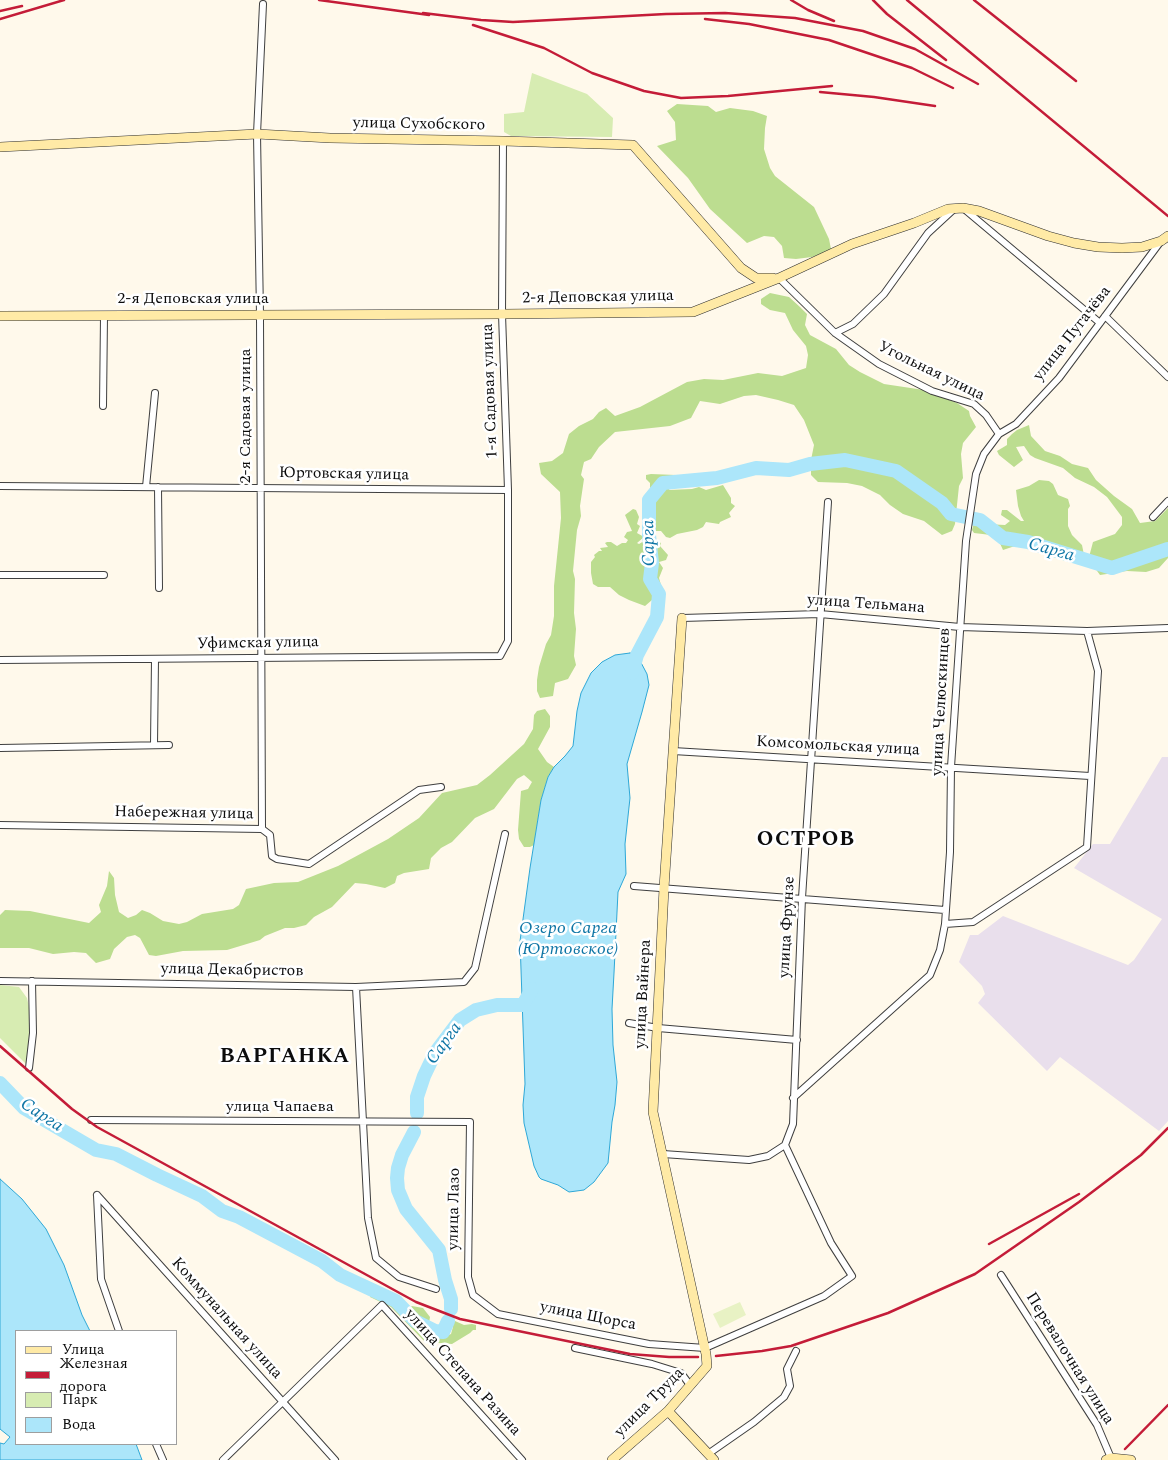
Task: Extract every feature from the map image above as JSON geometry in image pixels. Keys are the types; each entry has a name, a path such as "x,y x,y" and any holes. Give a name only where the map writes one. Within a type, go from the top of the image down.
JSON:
{"street":[{"name":"2-я Садовая улица","path":"262,829 262,488 257,134 263,4"},
{"name":"улица Сухобского","path":"0,147 257,134 330,138 633,145 741,268 756,278 779,278"},
{"name":"1-я Садовая улица","path":"503,141 502,314 508,490 508,641"},
{"name":"2-я Деповская улица","path":"0,316 693,312 779,278 852,244 914,223 948,209 958,208"},
{"path":"958,208 1100,323"},
{"path":"835,333 853,324 884,294 928,233 958,208 979,211 1074,243 1122,248 1142,247 1164,238"},
{"name":"улица Пугачёва","path":"999,434 1016,424 1059,378 1164,238"},
{"name":"Угольная улица","path":"779,278 835,333 879,364 932,391 974,404 986,415 999,434"},
{"path":"103,406 104,316"},
{"path":"1105,316 1168,377"},
{"path":"146,487 154,393"},
{"name":"улица Челюскинцев","path":"793,1098 930,975 940,950 945,924 944,910 950,852 951,767 968,531 976,474 984,454 999,434"},
{"name":"Юртовская улица","path":"0,486 508,490"},
{"path":"158,487 159,588"},
{"path":"1153,517 1168,501"},
{"name":"улица Фрунзе","path":"785,1145 793,1124 802,898 828,502"},
{"path":"0,575 104,575"},
{"name":"улица Тельмана","path":"682,618 820,614 960,626 1087,631 1168,628"},
{"name":"улица Вайнера","path":"682,618 664,888 653,1112 705,1348 707,1366"},
{"path":"945,924 973,922 1087,847 1098,671 1087,631"},
{"name":"Уфимская улица","path":"0,660 500,656 508,641"},
{"path":"154,745 155,659"},
{"path":"0,748 169,745"},
{"name":"Комсомольская улица","path":"673,751 1090,776"},
{"name":"Набережная улица","path":"0,825 262,829 270,835 272,856 277,859 309,864 419,790 441,787"},
{"name":"улица Декабристов","path":"0,980 356,987 464,982 475,968 505,834"},
{"path":"634,886 944,910"},
{"path":"29,1068 33,1033 32,981"},
{"path":"356,987 368,1218 376,1258 399,1277 436,1289"},
{"path":"629,1023 658,1028 797,1040"},
{"name":"улица Чапаева","path":"90,1120 470,1122"},
{"name":"улица Лазо","path":"470,1122 468,1277 473,1295"},
{"path":"663,1154 749,1160 768,1156 785,1145 831,1243 852,1276 824,1296 705,1348"},
{"name":"Коммунальная улица","path":"119,1330 101,1279 97,1195 335,1460"},
{"name":"Перевалочная улица","path":"1001,1275 1097,1424 1108,1459"},
{"name":"улица Щорса","path":"473,1295 498,1314 649,1344 705,1348"},
{"name":"улица Степана Разина","path":"282,1402 382,1305 522,1460"},
{"path":"575,1348 652,1364 681,1373 690,1386"},
{"path":"668,1411 711,1457 784,1397 790,1386 787,1369 796,1351"},
{"name":"улица Труда","path":"612,1460 668,1411 707,1366"},
{"path":"223,1460 282,1402"},
{"path":"156,1445 163,1460"},
{"path":"1108,1459 1131,1460"}],"shaded area":[{"path":"1162,757 1168,757 1168,1121 1159,1131 1060,1057 1047,1071 978,1003 985,994 982,986 959,962 970,935 978,935 1003,916 1128,965 1134,960 1162,919 1074,868 1093,844 1110,844"}],"green space":[{"path":"532,73 587,94 613,118 612,137 511,136 504,132 504,114 524,112"},
{"path":"677,104 708,106 716,112 730,108 753,111 767,116 764,149 770,168 775,176 814,207 829,239 832,254 830,251 812,257 784,258 782,246 774,237 764,236 747,243 710,209 688,178 657,146 676,140 675,122 667,111"},
{"path":"770,293 789,297 807,314 805,325 810,335 836,349 849,365 860,372 884,384 924,390 957,403 969,411 976,427 963,443 961,454 963,478 959,486 955,524 952,531 942,535 924,521 903,514 880,495 862,486 847,483 818,482 811,475 814,445 804,420 794,405 778,400 756,395 744,396 720,404 700,401 691,418 670,426 615,432 599,447 591,459 584,462 581,475 584,479 580,506 581,516 577,530 573,571 575,579 574,613 576,629 574,656 576,665 568,679 555,683 553,696 540,698 537,691 537,680 546,644 551,635 554,616 554,586 561,518 560,492 541,474 539,463 552,461 563,453 569,434 593,419 606,408 615,416 640,407 687,382 704,379 723,380 758,373 782,376 806,368 808,355 806,346 793,330 785,313 770,310 761,304 761,299"},
{"path":"1029,425 1031,436 1045,451 1060,456 1072,464 1088,468 1096,480 1132,509 1140,523 1155,521 1168,508 1168,558 1159,568 1146,572 1127,571 1100,575 1089,557 1093,542 1115,534 1122,525 1122,517 1107,497 1094,487 1075,478 1063,468 1035,458 1030,455 1024,446 1016,447 1023,460 1014,467 999,455 997,451 1007,445 1007,439 1012,434"},
{"path":"646,475 676,475 681,483 671,486 669,490 699,487 706,490 723,485 731,498 731,503 735,506 729,513 731,517 719,524 706,522 703,527 697,530 677,534 670,538 666,537 661,531 656,531 652,527 651,522 644,521 645,510 653,510 656,500 655,494 650,489 650,483 646,479"},
{"path":"1039,480 1049,481 1053,484 1058,495 1068,499 1070,506 1068,509 1068,526 1072,535 1082,545 1085,560 1074,563 1063,560 1060,555 1051,550 1039,550 1033,547 1032,540 1024,539 1015,546 1003,550 998,539 991,535 974,533 972,530 974,523 980,520 986,524 1005,525 1010,521 1001,515 1002,510 1007,510 1021,521 1024,521 1018,506 1016,490 1029,486"},
{"path":"633,509 636,510 639,517 637,524 640,526 637,533 644,537 637,543 657,541 661,543 660,546 668,555 666,560 659,562 663,568 659,578 661,585 659,594 645,606 619,595 610,587 598,587 593,584 591,573 591,562 595,557 594,555 602,551 600,548 608,547 605,543 611,542 617,546 626,543 628,540 624,537 627,532 632,531 625,515"},
{"path":"545,709 550,716 550,727 538,749 547,762 554,767 548,777 541,800 534,845 530,847 524,847 519,839 518,830 521,791 528,789 532,782 524,775 517,779 494,809 475,818 452,842 441,848 431,858 429,869 397,876 395,883 385,888 355,883 332,907 314,917 306,925 285,928 260,940 227,950 183,951 156,956 149,955 140,938 135,935 127,937 114,949 110,959 96,963 86,953 53,954 29,948 0,948 0,915 5,910 30,911 89,923 101,912 99,905 107,886 109,871 114,878 119,912 128,918 142,910 163,921 179,924 202,914 233,909 239,905 246,889 274,883 298,882 338,866 388,839 419,818 442,793 477,785 524,744 533,729 534,715 537,711"},
{"path":"0,985 19,987 27,998 29,1007 29,1053 28,1063 26,1064 0,1038"},
{"path":"374,1286 380,1294 387,1294 394,1298 403,1311 412,1306 423,1308 430,1317 430,1326 441,1330 438,1333 428,1332 427,1334 431,1337 451,1334 452,1324 455,1321 464,1325 476,1325 476,1330 473,1330 452,1344 425,1342 391,1307 370,1297 370,1288"},
{"path":"740,1302 746,1315 720,1328 713,1314"}],"water":[{"name":"Озеро Сарга (Юртовское)","path":"630,653 637,655 647,674 649,685 627,764 630,798 625,844 626,874 618,892 612,1009 617,1082 615,1105 608,1163 594,1182 584,1190 569,1192 539,1177 534,1166 524,1123 525,1084 520,941 541,800 548,777 554,767 573,746 581,693 591,673 602,662 615,655"},
{"path":"0,1179 22,1199 46,1229 64,1265 82,1315 90,1330 15,1330 15,1445 136,1445 142,1460 0,1460 0,1443 4,1444 10,1437 0,1429"}],"waterway":[{"name":"Сарга","path":"632,673 637,655 657,617 659,594 650,579 652,563 649,535 649,500 663,483 717,478 756,468 789,470 810,464 845,460 896,471 942,503 951,514 980,520 1003,538 1028,542 1112,568 1168,549"},
{"name":"Сарга","path":"417,1113 417,1097 424,1076 435,1053 460,1020 476,1010 497,1005 523,1005 532,989"},
{"name":"Сарга","path":"0,1083 24,1108 96,1150 116,1154 202,1196 222,1211 239,1217 322,1261 340,1275 396,1301 415,1321 435,1331 443,1332 448,1321"},
{"name":"Сарга","path":"414,1132 402,1155 398,1168 398,1190 406,1209 439,1250 451,1299 451,1309"}],"railway":[{"path":"0,19 64,0"},
{"path":"319,0 429,15"},
{"path":"791,0 808,10 834,21"},
{"path":"873,0 887,14 946,60"},
{"path":"907,0 1168,216"},
{"path":"974,0 1076,81"},
{"path":"0,11 22,6"},
{"path":"423,13 513,22 666,14 725,13 795,18 863,31 915,49 978,84"},
{"path":"705,19 749,24 829,40 912,68 953,88"},
{"path":"473,25 544,48 592,73 644,91 681,98 728,96 832,86"},
{"path":"820,92 874,97 935,106"},
{"path":"0,1046 72,1109 97,1127 416,1302 460,1319 630,1354 698,1357"},
{"path":"716,1356 791,1346 888,1313 975,1274 1079,1202 1141,1155 1168,1128"},
{"path":"989,1244 1079,1194"},
{"path":"1125,1449 1168,1405"}],"district":[{"name":"ОСТРОВ","path":"806,841"},
{"name":"ВАРГАНКА","path":"285,1058"}]}
